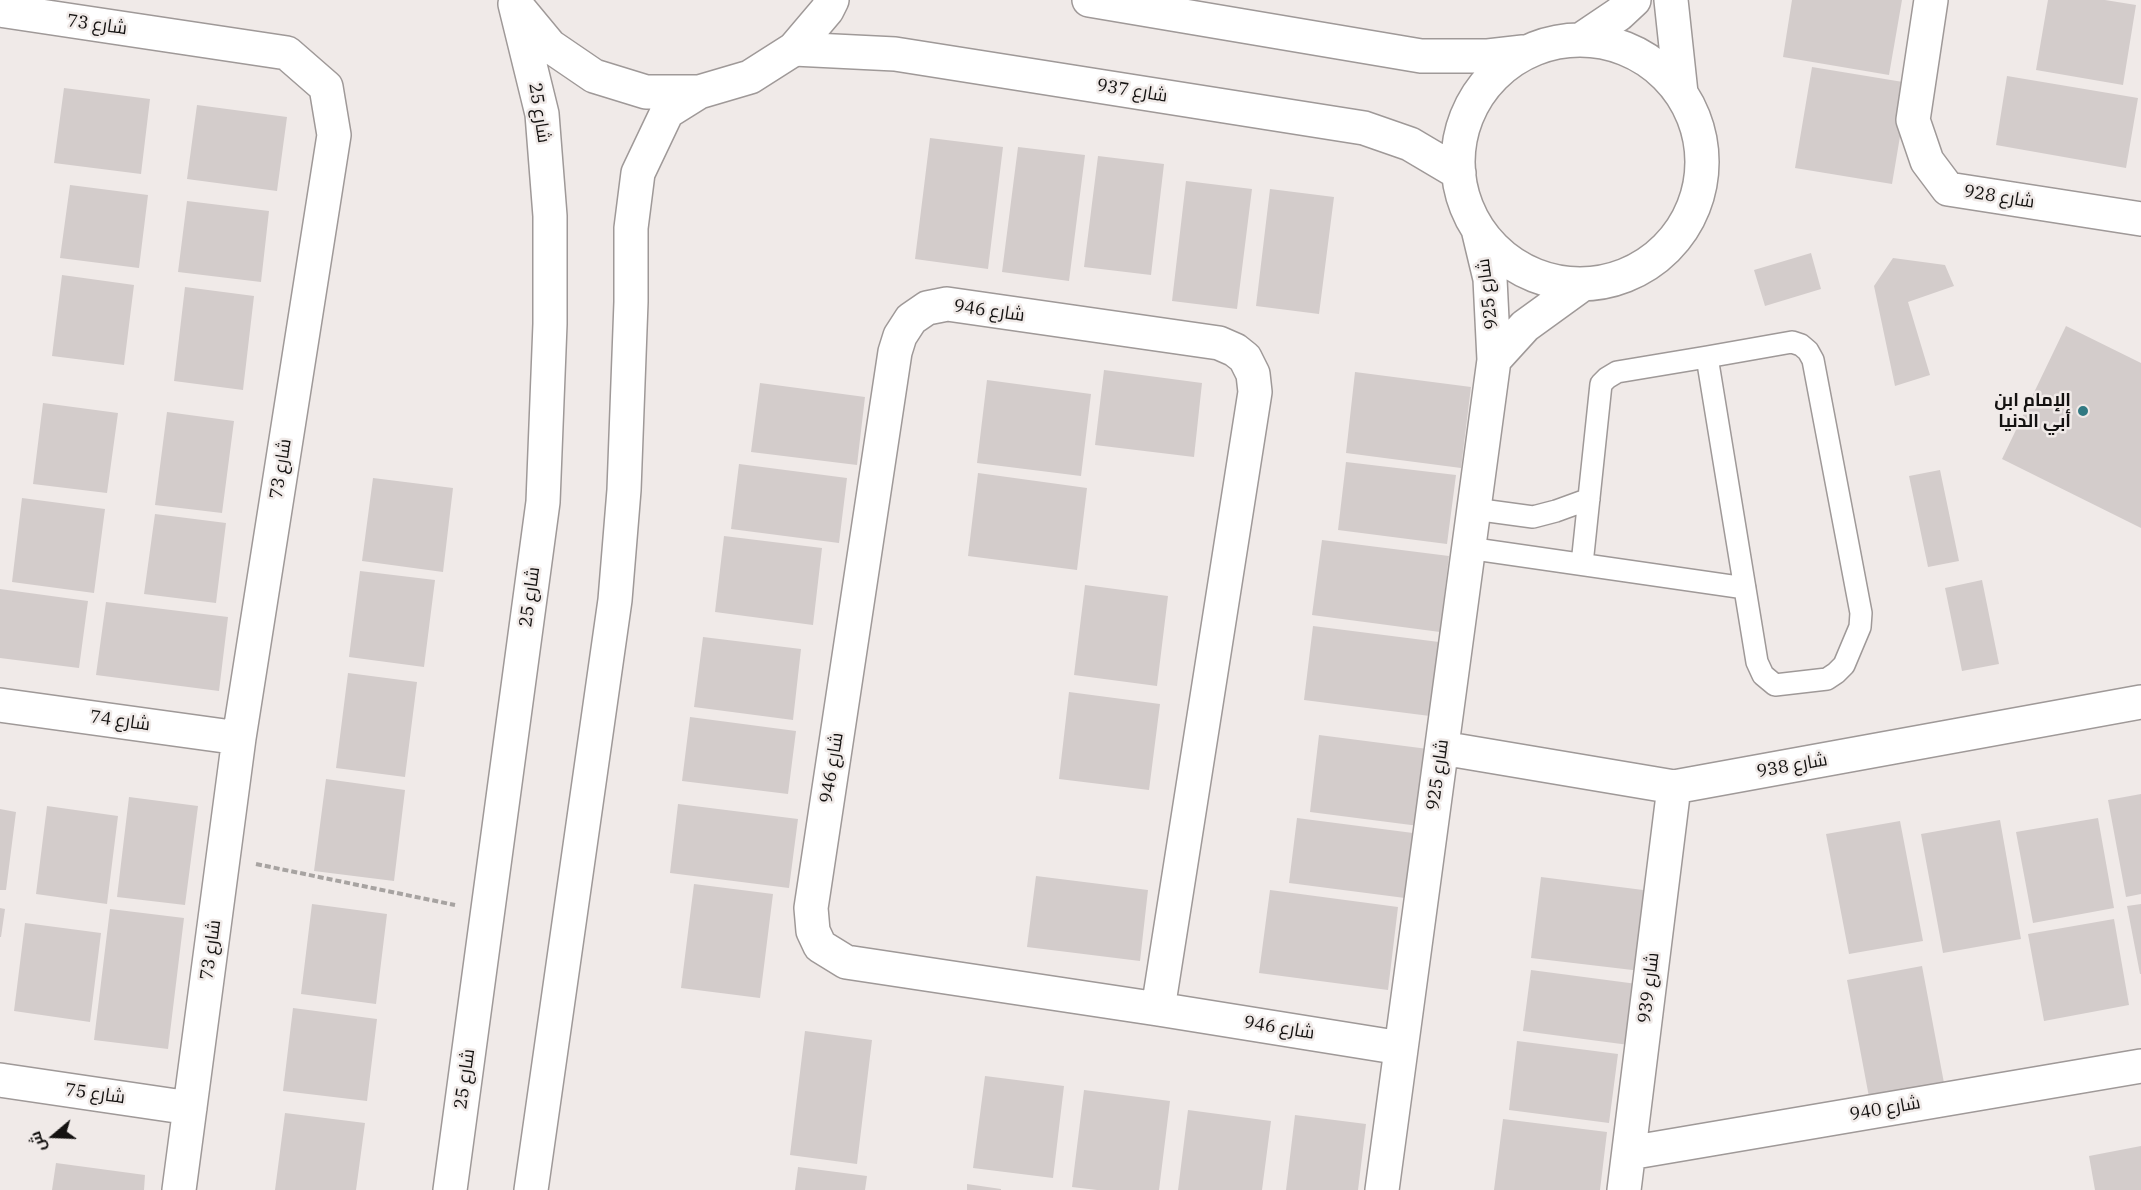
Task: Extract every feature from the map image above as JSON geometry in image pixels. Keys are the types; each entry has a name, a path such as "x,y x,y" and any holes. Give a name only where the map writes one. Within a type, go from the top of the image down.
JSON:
{"street":[{"path":"531,1190 615,600 624,490 631,302 631,228 638,173 667,112 699,92 750,77 794,49 827,10 832,0"},
{"path":"1089,0 1421,56 1488,56 1525,52 1553,42 1582,39 1611,43 1638,54 1662,71 1681,93 1695,119 1702,147 1701,176 1695,205 1681,230 1663,252 1639,269 1612,280 1583,284 1553,281 1524,270 1498,252 1478,228 1465,202 1459,173 1459,144 1467,115 1481,89 1501,68 1525,52"},
{"path":"1582,39 1619,14 1634,0"},
{"path":"1671,0 1681,93"},
{"name":"شارع 928","path":"1931,0 1912,120 1927,161 1948,189 2141,219"},
{"path":"514,2 550,46 594,76 645,92 699,92"},
{"name":"شارع 25","path":"450,1190 543,502 550,324 550,216 542,114 514,2"},
{"name":"شارع 73","path":"0,10 287,53 326,87 334,135 239,738 179,1190"},
{"name":"شارع 937","path":"794,49 895,54 1364,128 1410,144 1459,173"},
{"name":"شارع 925","path":"1382,1190 1494,360 1490,279 1478,228"},
{"name":"شارع 925","path":"1494,360 1525,326 1583,284"},
{"name":"شارع 946","path":"1158,1009 1255,392 1253,374 1245,358 1235,350 1219,343 947,304 927,308 911,319 900,336 895,352 811,908 813,932 820,946 846,962 1401,1048"},
{"name":"شارع 938","path":"1442,748 1674,787 2141,702"},
{"name":"شارع 74","path":"0,705 239,738"},
{"name":"شارع 939","path":"1624,1190 1674,787"},
{"name":"شارع 940","path":"1629,1153 2141,1066"},
{"name":"شارع 75","path":"0,1080 190,1108"}],"lane":[{"path":"1582,564 1601,384 1617,372 1792,342 1801,345 1813,360 1860,612 1860,627 1844,665 1836,674 1827,679 1775,685 1763,675 1757,662 1707,357"},
{"path":"1474,509 1533,517 1556,512 1589,499"},
{"path":"1468,548 1745,588"}],"path":[{"path":"224,857 488,911"}],"building":[{"path":"1792,0 1902,0 1889,75 1783,57"},
{"path":"2048,0 2105,0 2136,5 2123,85 2036,70"},
{"path":"1812,67 1909,83 1892,184 1795,168"},
{"path":"2007,76 2138,98 2126,168 1996,145"},
{"path":"64,88 150,99 141,174 54,163"},
{"path":"197,105 287,117 277,191 187,179"},
{"path":"930,138 1003,147 988,269 915,259"},
{"path":"1018,147 1085,155 1069,281 1002,272"},
{"path":"1098,156 1164,164 1151,275 1084,267"},
{"path":"1186,181 1252,189 1237,309 1172,301"},
{"path":"70,185 148,195 139,268 60,258"},
{"path":"1270,189 1334,197 1319,314 1256,306"},
{"path":"187,201 269,211 261,282 178,272"},
{"path":"1811,253 1821,289 1765,306 1754,270"},
{"path":"1893,258 1945,265 1954,286 1908,302 1930,375 1895,386 1874,286"},
{"path":"62,275 134,285 124,365 52,356"},
{"path":"185,287 254,296 243,390 174,381"},
{"name":"الإمام ابن أبي الدنيا","path":"2066,326 2141,363 2141,528 2002,459"},
{"path":"1104,370 1202,383 1194,457 1095,445"},
{"path":"1355,372 1471,387 1461,468 1346,453"},
{"path":"987,380 1091,394 1081,476 977,463"},
{"path":"760,383 865,397 857,465 751,452"},
{"path":"43,403 118,413 107,493 33,484"},
{"path":"167,412 234,421 222,513 155,505"},
{"path":"1346,462 1456,475 1447,544 1338,530"},
{"path":"739,464 847,478 839,543 731,529"},
{"path":"1940,470 1959,561 1928,567 1909,476"},
{"path":"978,473 1087,488 1077,570 968,556"},
{"path":"373,478 453,488 443,572 362,561"},
{"path":"22,498 105,509 94,593 12,582"},
{"path":"155,514 226,523 216,603 144,594"},
{"path":"724,536 822,548 813,625 715,612"},
{"path":"1322,540 1449,556 1440,632 1312,615"},
{"path":"360,571 435,580 424,667 349,657"},
{"path":"1982,580 1999,664 1962,671 1945,588"},
{"path":"1085,585 1168,596 1157,686 1074,675"},
{"path":"0,589 88,601 79,668 0,658"},
{"path":"106,602 228,617 219,691 96,675"},
{"path":"1313,626 1439,642 1430,716 1304,700"},
{"path":"703,637 801,649 793,720 694,707"},
{"path":"348,673 417,682 405,777 336,768"},
{"path":"1069,692 1160,704 1149,790 1059,779"},
{"path":"690,717 796,731 788,794 682,781"},
{"path":"1319,735 1428,749 1419,826 1310,812"},
{"path":"326,779 405,790 394,881 314,871"},
{"path":"2141,794 2141,894 2126,897 2108,800"},
{"path":"129,797 198,806 185,905 117,897"},
{"path":"678,804 798,819 789,888 670,873"},
{"path":"47,806 118,816 107,904 36,894"},
{"path":"0,809 16,812 6,890 0,890"},
{"path":"1297,818 1413,833 1405,898 1289,883"},
{"path":"2098,818 2114,908 2033,923 2016,832"},
{"path":"2000,820 2021,939 1943,953 1921,834"},
{"path":"1900,821 1923,941 1849,954 1826,834"},
{"path":"1036,876 1148,890 1140,961 1027,947"},
{"path":"1541,877 1651,891 1641,971 1531,958"},
{"path":"694,884 773,894 760,998 681,988"},
{"path":"1270,890 1398,907 1388,990 1259,973"},
{"path":"312,904 387,914 376,1004 301,994"},
{"path":"2141,904 2141,974 2140,974 2127,906"},
{"path":"0,908 5,909 1,937 0,937"},
{"path":"110,909 184,918 168,1049 94,1040"},
{"path":"2114,919 2129,1005 2044,1021 2028,934"},
{"path":"25,923 101,933 90,1022 14,1011"},
{"path":"1922,966 1944,1083 1869,1097 1847,980"},
{"path":"1531,970 1637,984 1629,1045 1523,1031"},
{"path":"293,1008 377,1019 367,1101 283,1091"},
{"path":"805,1031 872,1040 857,1164 790,1155"},
{"path":"1517,1041 1618,1054 1609,1123 1509,1110"},
{"path":"985,1076 1064,1086 1053,1178 973,1168"},
{"path":"1084,1090 1170,1101 1159,1190 1097,1190 1072,1187"},
{"path":"1188,1110 1271,1121 1262,1190 1178,1190"},
{"path":"285,1113 365,1123 356,1190 275,1190"},
{"path":"1295,1115 1366,1124 1358,1190 1286,1190"},
{"path":"1503,1119 1607,1132 1600,1190 1494,1190"},
{"path":"2141,1146 2141,1190 2095,1190 2089,1156"},
{"path":"56,1163 145,1175 144,1190 52,1190"},
{"path":"798,1167 867,1176 865,1190 795,1190"},
{"path":"967,1184 1001,1189 1001,1190 967,1190"}],"place":[{"name":"الإمام ابن أبي الدنيا","path":"2083,411"}]}
